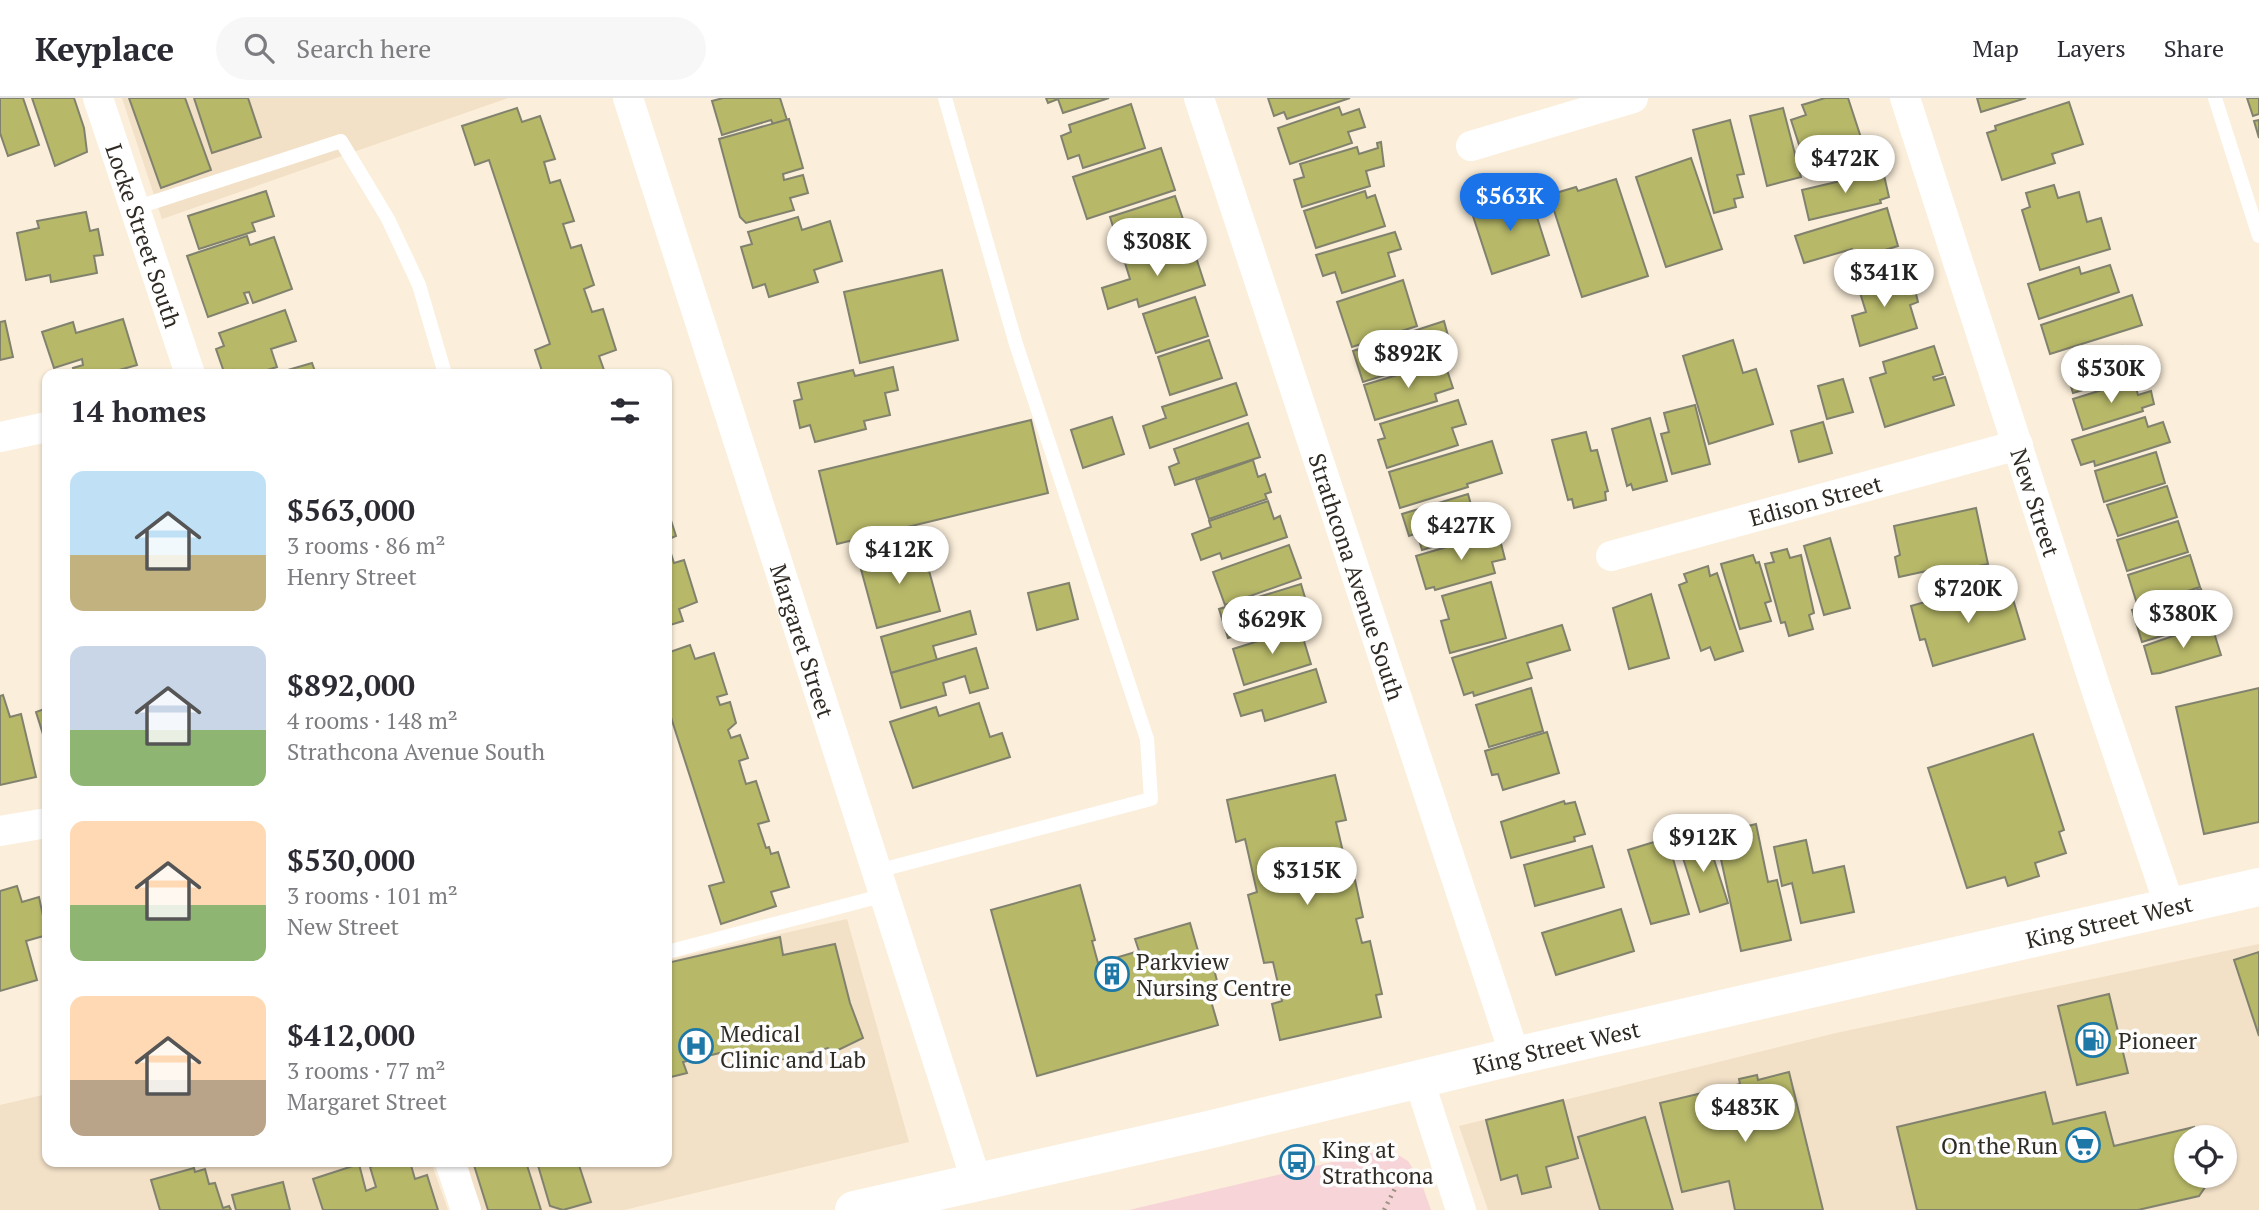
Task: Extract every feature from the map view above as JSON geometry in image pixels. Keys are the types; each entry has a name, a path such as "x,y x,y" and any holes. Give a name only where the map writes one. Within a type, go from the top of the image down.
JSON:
{"main road":[{"name":"King Street West","path":"854,1210 2259,887"}],"street":[{"name":"Locke Street South","path":"98,98 188,369"},
{"name":"Margaret Street","path":"628,98 977,1183"},
{"name":"Strathcona Avenue South","path":"1199,98 1515,1056"},
{"path":"1471,146 1633,98"},
{"name":"New Street","path":"1905,98 2098,695 2170,906"},
{"path":"0,437 42,428"},
{"name":"Edison Street","path":"1611,556 2018,445"},
{"path":"0,831 42,824"},
{"path":"1419,1080 1461,1210"},
{"path":"452,1167 466,1210"}],"lane":[{"path":"672,951 1151,799 1147,739 1016,344 945,98"},
{"path":"2215,98 2259,236"},
{"path":"135,208 341,141 388,219 419,285 444,369"}],"path":[{"path":"1384,1210 1400,1179"}],"shaded area":[{"path":"122,98 508,98 162,219"},
{"path":"847,919 909,1142 624,1210 480,1210 468,1167 672,1167 672,959"},
{"path":"2259,944 2259,1210 1488,1210 1459,1126 1836,1033"},
{"path":"42,1095 42,1167 433,1167 448,1210 0,1210 0,1105"},
{"path":"1388,1149 1408,1161 1421,1182 1431,1210 1129,1210"}],"building":[{"path":"0,98 23,98 39,145 8,156 0,133"},
{"path":"32,98 74,98 84,128 87,152 55,166"},
{"path":"129,98 185,98 211,170 161,188"},
{"path":"194,98 248,98 261,137 212,153"},
{"path":"723,98 780,98 787,120 773,124 771,120 722,135 712,101"},
{"path":"1046,98 1109,98 1063,113 1058,99 1048,103"},
{"path":"1268,98 1350,98 1287,119 1284,112 1274,116"},
{"path":"1825,98 1848,98 1868,159 1826,173 1820,155 1804,160 1791,120 1806,115 1802,105"},
{"path":"1977,98 2026,98 1981,112"},
{"path":"2247,98 2259,98 2259,114 2253,116"},
{"path":"2069,102 2083,144 2052,154 2055,163 2002,180 1987,133 1996,130 1995,126"},
{"path":"1131,104 1145,148 1083,168 1079,155 1068,159 1061,136 1071,132 1069,125"},
{"path":"1339,107 1342,115 1359,109 1365,127 1348,132 1352,143 1290,164 1278,128"},
{"path":"517,108 522,122 540,116 555,159 544,162 550,183 560,180 574,221 563,224 571,248 581,245 594,285 584,289 592,312 603,309 616,350 599,356 604,369 541,369 535,350 550,344 489,160 475,165 462,126"},
{"path":"1783,108 1801,177 1767,186 1750,116"},
{"path":"789,119 803,168 783,174 784,180 803,175 808,193 790,198 794,210 746,223 740,217 719,139"},
{"path":"1730,120 1744,174 1737,175 1743,197 1734,199 1736,207 1714,213 1693,130"},
{"path":"2259,120 2259,138 2254,121"},
{"path":"1381,142 1384,166 1366,171 1370,186 1302,207 1294,180 1304,177 1300,164 1357,147 1359,154 1378,148 1377,143"},
{"path":"1161,148 1175,190 1087,219 1073,177"},
{"path":"1691,158 1722,249 1666,267 1636,177"},
{"path":"1883,171 1889,197 1880,200 1881,203 1809,220 1802,190"},
{"path":"1616,179 1648,276 1582,297 1549,195 1576,187 1578,191"},
{"path":"2054,185 2058,198 2079,192 2087,222 2101,218 2110,249 2040,270 2022,210 2030,207 2026,193"},
{"path":"266,191 274,216 252,223 255,231 199,249 188,216"},
{"path":"1365,191 1367,198 1375,195 1385,226 1316,248 1304,211"},
{"path":"1529,192 1549,255 1492,274 1471,210"},
{"path":"1175,196 1185,225 1174,229 1179,244 1124,262 1110,217"},
{"path":"1887,208 1898,246 1855,259 1852,249 1804,263 1795,236"},
{"path":"86,212 90,231 98,229 103,255 94,256 97,273 51,282 50,275 26,280 17,233 39,228 37,221"},
{"path":"798,217 802,230 830,221 842,261 814,270 818,282 769,297 765,284 753,288 741,247 752,244 748,232"},
{"path":"1395,232 1401,249 1388,253 1395,276 1342,293 1335,272 1323,276 1316,255"},
{"path":"247,236 250,245 274,237 292,289 253,303 249,292 244,293 248,303 208,317 187,256"},
{"path":"1191,242 1205,285 1139,307 1137,299 1108,309 1102,288 1130,279 1125,263"},
{"path":"2110,265 2119,292 2039,319 2028,284 2079,267 2081,274"},
{"path":"942,270 958,340 860,363 844,292"},
{"path":"1898,270 1905,294 1915,290 1918,302 1910,305 1917,328 1860,346 1852,316 1866,312 1857,283"},
{"path":"1403,280 1417,326 1352,347 1337,302"},
{"path":"2132,295 2142,325 2050,354 2041,325"},
{"path":"1195,297 1208,336 1156,353 1143,314"},
{"path":"285,310 296,341 271,349 277,367 223,369 216,349 224,346 219,333"},
{"path":"123,319 137,365 123,369 73,369 83,365 82,359 54,368 42,332 73,322 76,333"},
{"path":"5,321 13,357 0,360 0,322"},
{"path":"1444,321 1450,343 1420,353 1423,363 1363,382 1353,351"},
{"path":"1209,340 1222,378 1170,395 1158,357"},
{"path":"1733,340 1743,373 1756,369 1773,424 1709,444 1683,356"},
{"path":"1934,346 1943,374 1933,377 1934,380 1945,377 1954,405 1885,427 1870,378 1886,373 1883,362"},
{"path":"2122,346 2131,376 2073,393 2064,364"},
{"path":"1444,361 1453,388 1435,394 1437,401 1375,420 1364,385"},
{"path":"312,363 314,369 291,369"},
{"path":"893,367 898,390 885,393 890,415 864,421 866,429 815,442 810,425 800,428 794,401 802,399 798,383 853,370 855,376"},
{"path":"1843,379 1853,412 1827,419 1818,386"},
{"path":"2134,380 2138,395 2151,391 2154,404 2142,408 2143,411 2083,430 2073,399"},
{"path":"1236,383 1247,415 1150,448 1143,426 1166,418 1162,407"},
{"path":"1458,400 1466,424 1452,428 1458,445 1387,468 1378,440 1385,438 1380,424"},
{"path":"1695,405 1710,464 1672,474 1661,434 1669,432 1664,413"},
{"path":"1112,417 1124,454 1083,468 1071,430"},
{"path":"2145,417 2148,427 2163,422 2170,442 2095,466 2094,461 2081,465 2072,440"},
{"path":"1650,418 1667,481 1633,490 1631,484 1627,486 1612,429"},
{"path":"1031,420 1048,493 837,544 819,471"},
{"path":"1823,422 1832,453 1799,462 1791,431"},
{"path":"1248,423 1260,457 1175,485 1169,467 1179,463 1174,449"},
{"path":"1586,432 1591,451 1597,450 1608,491 1605,492 1606,500 1574,508 1572,499 1568,500 1552,440"},
{"path":"1492,441 1502,473 1467,484 1468,487 1400,508 1389,472"},
{"path":"2156,452 2165,483 2104,502 2095,471"},
{"path":"1253,460 1258,477 1265,474 1271,492 1265,494 1267,499 1209,519 1196,480"},
{"path":"2167,486 2177,517 2118,536 2107,505"},
{"path":"1468,494 1479,533 1422,550 1417,533 1409,536 1402,514"},
{"path":"1268,501 1274,519 1280,516 1287,537 1222,559 1220,553 1201,560 1192,534 1211,527 1209,521"},
{"path":"1976,508 1988,564 1946,573 1945,567 1899,577 1895,557 1900,555 1894,526"},
{"path":"2178,521 2188,552 2127,571 2117,540"},
{"path":"1498,532 1505,559 1492,562 1495,573 1435,590 1434,587 1426,589 1416,556"},
{"path":"1830,538 1850,608 1824,615 1804,546"},
{"path":"922,545 940,611 877,628 859,562"},
{"path":"1289,545 1301,578 1225,605 1213,572"},
{"path":"1787,549 1790,558 1801,555 1814,613 1809,615 1813,629 1789,636 1785,622 1781,623 1765,564 1774,562 1771,553"},
{"path":"1753,555 1756,563 1759,562 1771,601 1765,603 1771,621 1740,629 1721,564"},
{"path":"2190,555 2200,587 2138,607 2128,575"},
{"path":"672,557 674,563 684,560 697,602 679,609 683,621 672,624"},
{"path":"1708,566 1710,576 1717,573 1743,651 1715,660 1710,647 1701,651 1679,585 1687,582 1684,574"},
{"path":"1491,582 1506,638 1450,653 1441,621 1449,619 1442,596"},
{"path":"1069,583 1078,619 1037,630 1028,593"},
{"path":"1301,584 1306,601 1296,604 1303,623 1248,640 1245,633 1228,638 1219,609"},
{"path":"2009,586 2025,639 1933,666 1925,639 1920,640 1911,606 1932,600 1935,607"},
{"path":"2201,589 2211,621 2142,642 2132,610"},
{"path":"1651,594 1669,658 1629,669 1613,608"},
{"path":"970,611 976,634 933,646 937,660 891,673 881,637"},
{"path":"2211,623 2221,655 2152,674 2144,646"},
{"path":"1562,625 1570,650 1527,663 1532,678 1474,696 1473,692 1464,695 1452,658"},
{"path":"1300,628 1311,664 1244,685 1233,649"},
{"path":"690,645 695,659 714,653 727,694 717,697 720,705 730,702 736,723 728,730 731,738 740,735 748,758 739,761 746,784 756,781 769,821 758,824 766,848 769,847 771,854 778,852 789,887 771,892 776,906 721,924 709,886 724,882 672,721 672,651"},
{"path":"976,648 988,688 970,693 965,676 943,683 946,695 901,708 891,673"},
{"path":"1316,669 1326,702 1265,721 1262,710 1241,716 1234,694"},
{"path":"1531,688 1543,731 1489,747 1476,705"},
{"path":"2259,688 2259,822 2204,834 2176,707"},
{"path":"3,695 10,717 21,714 36,777 0,785 0,696"},
{"path":"979,703 990,737 1002,733 1010,757 913,788 890,722 936,707 939,716"},
{"path":"42,710 42,731 36,712"},
{"path":"1547,732 1559,773 1503,790 1498,774 1492,775 1485,751"},
{"path":"2033,734 2064,830 2059,832 2066,853 2035,863 2039,876 2008,886 2005,877 1967,888 1928,768"},
{"path":"1335,775 1346,820 1336,822 1350,882 1355,880 1363,917 1356,919 1362,943 1370,941 1382,994 1376,995 1381,1017 1280,1040 1272,1004 1282,1001 1273,962 1264,963 1248,895 1257,892 1245,839 1236,842 1227,800"},
{"path":"1564,801 1565,804 1575,802 1585,834 1574,837 1575,841 1511,858 1501,822"},
{"path":"1756,824 1768,882 1777,880 1791,940 1741,951 1717,841 1737,837 1736,829"},
{"path":"1692,834 1696,848 1709,844 1728,903 1700,912 1677,839"},
{"path":"1667,838 1689,914 1651,924 1628,850"},
{"path":"1806,840 1813,873 1844,866 1854,912 1801,923 1792,883 1782,886 1774,847"},
{"path":"1592,846 1604,887 1535,906 1524,865"},
{"name":"Parkview Nursing Centre","path":"1080,885 1095,940 1092,941 1098,963 1139,951 1135,939 1190,923 1203,968 1213,965 1217,981 1206,984 1218,1025 1037,1076 991,910"},
{"path":"17,886 22,902 39,897 42,936 26,941 37,980 0,991 0,891"},
{"path":"1621,909 1634,951 1556,975 1542,933"},
{"path":"780,937 783,955 835,944 850,1003 863,1038 832,1053 828,1048 738,1070 732,1050 683,1062 687,1073 672,1077 672,962"},
{"path":"2259,952 2259,1036 2234,960"},
{"name":"Pioneer","path":"2109,994 2128,1073 2077,1085 2058,1006"},
{"path":"1789,1072 1823,1210 1735,1210 1729,1181 1682,1192 1660,1103 1740,1084 1739,1079 1757,1075 1758,1080"},
{"path":"2045,1092 2053,1124 2105,1112 2114,1146 2174,1132 2174,1188 2205,1188 2199,1196 2138,1210 1917,1210 1897,1127"},
{"path":"1563,1100 1578,1158 1546,1167 1551,1187 1522,1194 1517,1175 1501,1180 1486,1120"},
{"path":"1645,1117 1673,1210 1600,1210 1578,1137"},
{"path":"350,1167 360,1167 366,1191 376,1187 370,1167 411,1167 415,1179 427,1175 438,1210 323,1210 313,1179"},
{"path":"475,1167 528,1167 541,1210 488,1210"},
{"path":"538,1167 580,1167 591,1202 563,1210 550,1206"},
{"path":"194,1168 195,1172 205,1169 209,1184 215,1183 223,1208 229,1206 231,1210 160,1210 151,1180"},
{"path":"283,1182 290,1210 236,1210 232,1195"}],"place":[{"name":"Parkview Nursing Centre","path":"1112,974"},
{"name":"Pioneer","path":"2093,1040"},
{"name":"Medical Clinic and Lab","path":"696,1046"},
{"name":"On the Run","path":"2083,1145"},
{"name":"King at Strathcona","path":"1297,1162"}]}
